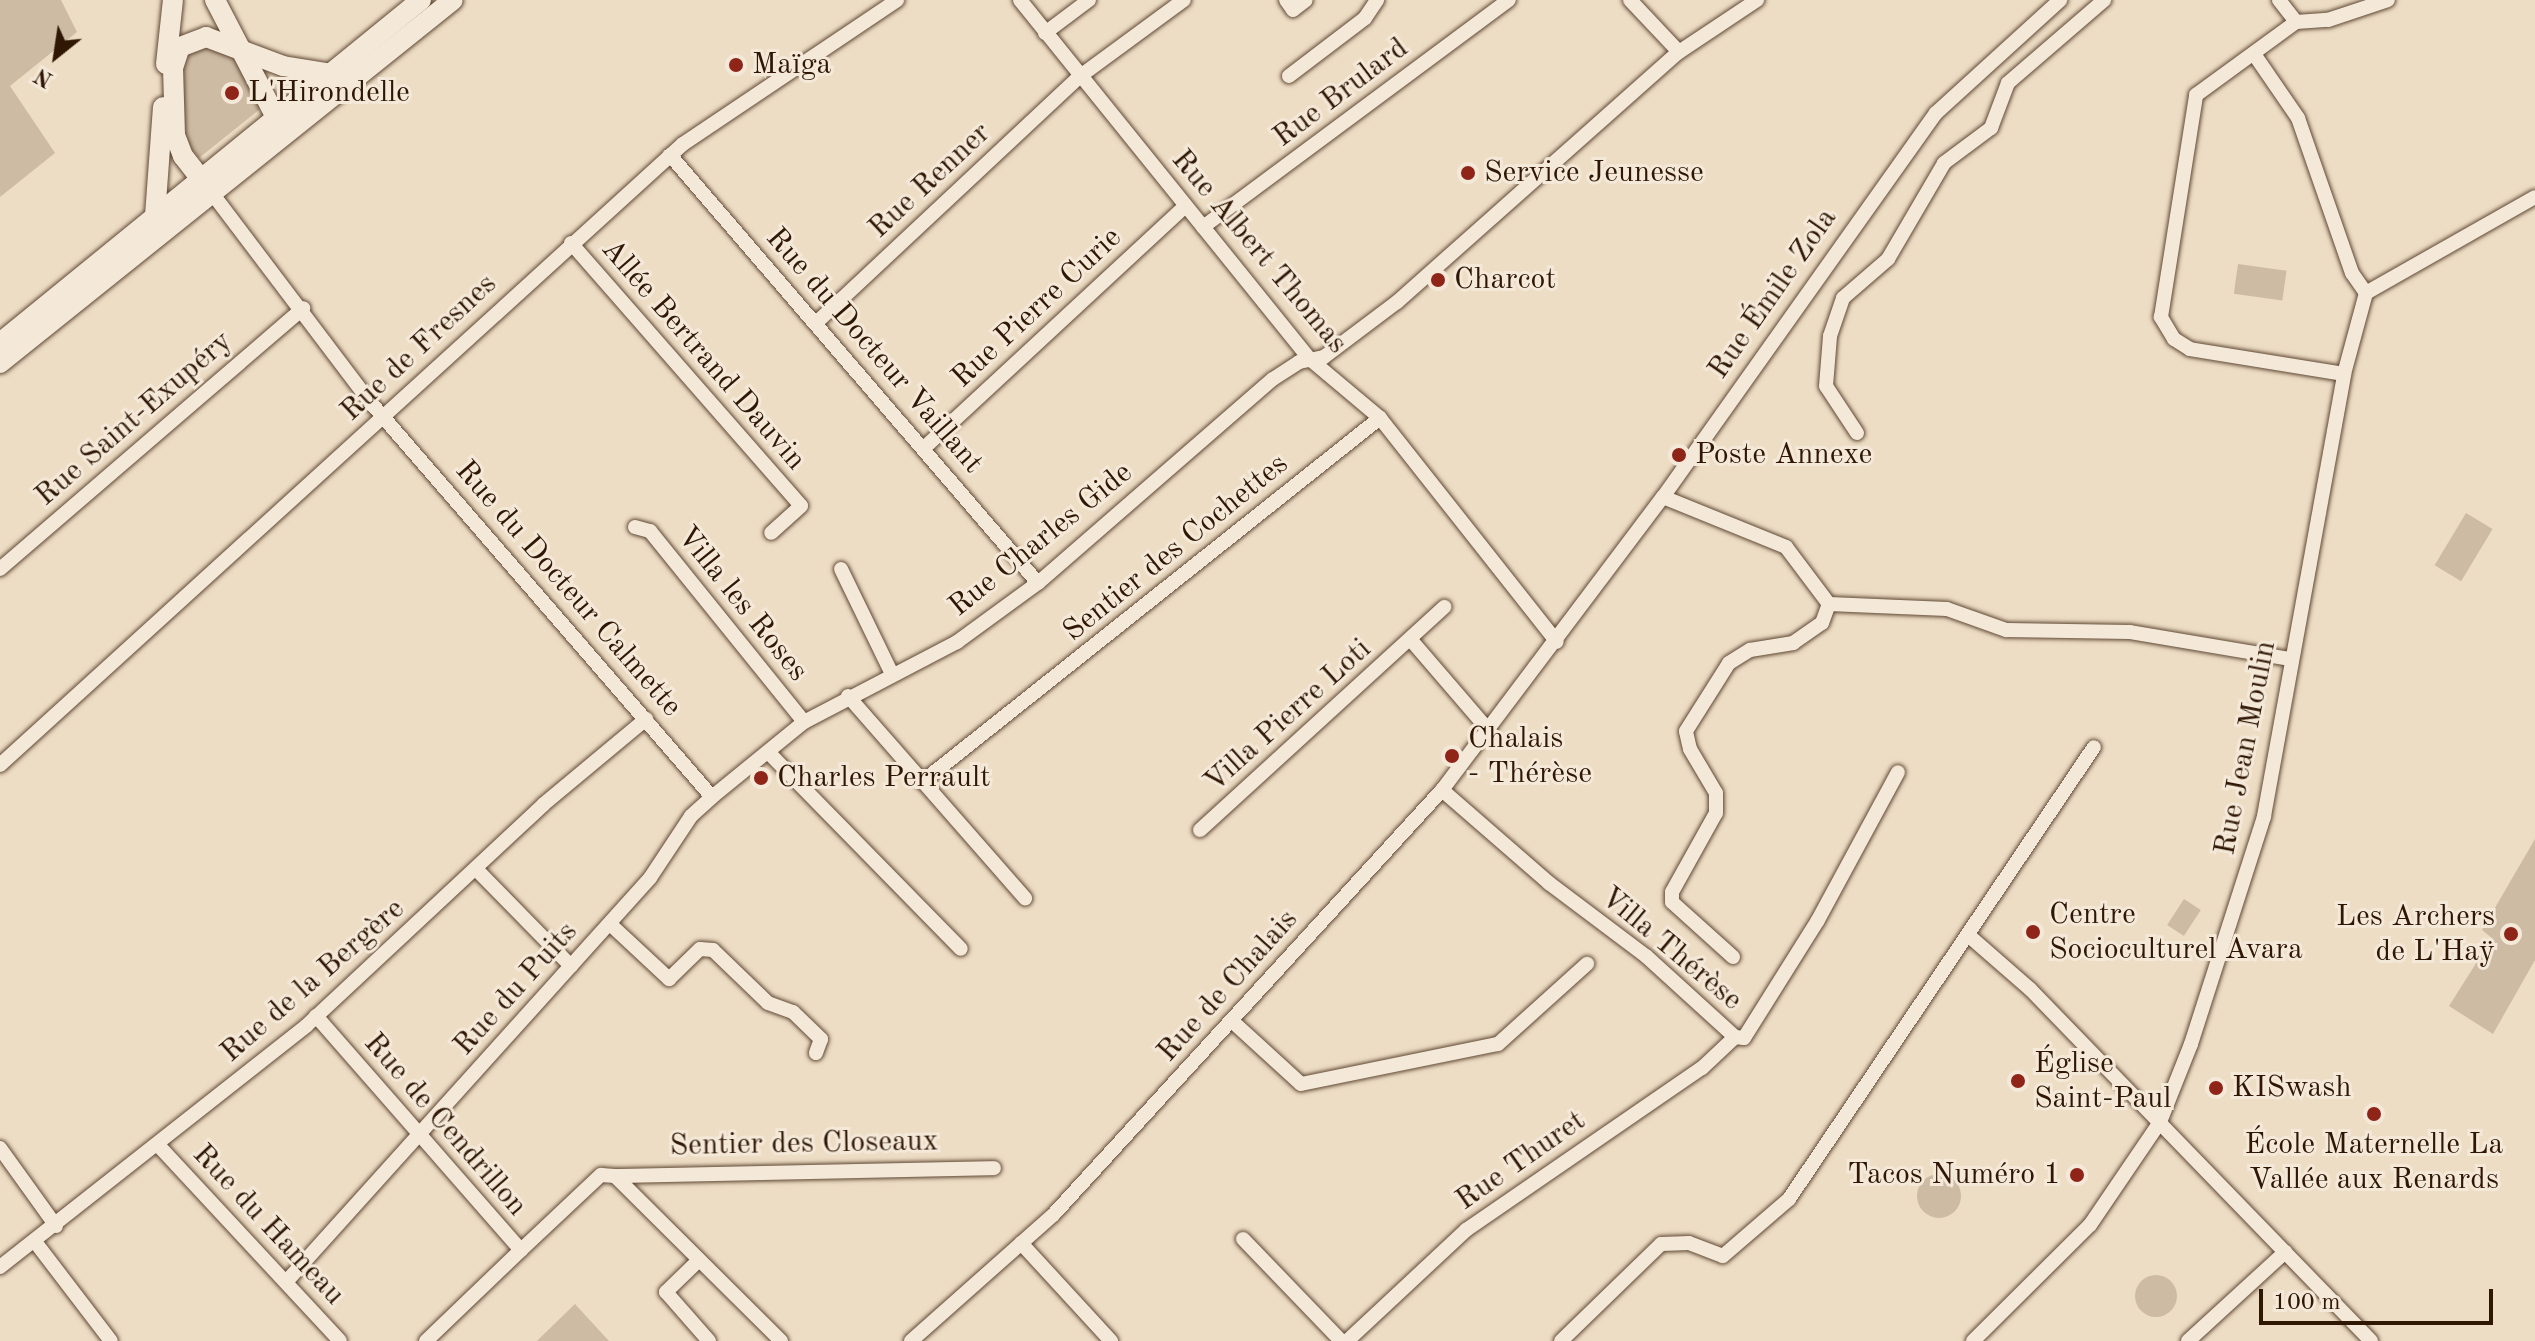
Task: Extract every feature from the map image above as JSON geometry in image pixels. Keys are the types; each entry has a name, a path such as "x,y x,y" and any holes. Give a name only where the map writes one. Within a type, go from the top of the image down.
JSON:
{"main road":[{"path":"155,216 173,0"},
{"path":"215,0 277,113 280,127 261,153"},
{"path":"0,363 206,185 277,113 421,0"},
{"path":"0,343 155,216 261,153 453,0"},
{"path":"206,185 177,145 172,93 175,57 190,39 206,37 238,46 283,66 326,73"},
{"path":"162,116 172,93 165,73"}],"street":[{"name":"Rue de Fresnes","path":"0,765 670,155 800,60 897,0"},
{"name":"Rue Albert Thomas","path":"1020,0 1079,77 1311,360 1380,418 1557,642"},
{"path":"1045,33 1089,0"},
{"name":"Rue Renner","path":"816,323 1079,77 1184,0"},
{"path":"1286,0 1293,10 1306,0"},
{"path":"1289,76 1365,18 1377,0"},
{"name":"Rue Brulard","path":"1203,227 1509,0"},
{"path":"1630,0 1679,52"},
{"name":"Rue Charles Gide","path":"712,797 804,722 848,696 957,642 1038,583 1273,379 1324,357 1397,302 1679,52 1757,0"},
{"name":"Rue Émile Zola","path":"1557,642 1936,113 2060,0"},
{"path":"1857,433 1826,386 1830,336 1843,298 1888,259 1944,163 1991,128 2008,83 2104,0"},
{"path":"2279,0 2296,22"},
{"path":"2344,374 2190,349 2174,339 2161,317 2196,95 2296,22 2328,20 2388,0"},
{"path":"2254,54 2298,118 2352,273 2366,293 2535,197"},
{"name":"Rue du Docteur Vaillant","path":"670,155 1038,583"},
{"name":"Rue du Docteur Calmette","path":"206,185 383,416 712,797"},
{"name":"Rue Pierre Curie","path":"924,448 1185,206"},
{"name":"Allée Bertrand Dauvin","path":"571,243 801,506 771,533"},
{"name":"Rue Jean Moulin","path":"1973,1341 2090,1225 2160,1122 2257,842 2344,374 2366,293"},
{"name":"Rue Saint-Exupéry","path":"0,569 303,308"},
{"name":"Sentier des Cochettes","path":"922,782 1380,418"},
{"path":"1663,497 1786,547 1829,604"},
{"name":"Villa les Roses","path":"635,527 650,531 804,722"},
{"path":"841,569 892,674"},
{"path":"1829,604 1947,609 2006,630 2130,632 2290,659"},
{"path":"1733,957 1672,902 1716,813 1716,793 1690,749 1686,731 1729,663 1750,650 1793,643 1822,623 1829,604"},
{"name":"Villa Pierre Loti","path":"1200,830 1444,607"},
{"name":"Villa Pierre Loti","path":"1411,640 1490,732"},
{"name":"Rue de Chalais","path":"911,1341 1021,1243 1232,1021 1442,790 1557,642"},
{"path":"848,696 1025,898"},
{"name":"Rue de la Bergère","path":"0,1267 36,1243 316,1016 478,871 544,804 646,719"},
{"path":"1561,1341 1661,1244 1681,1241 1723,1256 1789,1199 1898,1032 1968,935 2094,747"},
{"path":"769,753 961,949"},
{"name":"Villa Thérèse","path":"1442,790 1549,883 1646,956 1735,1037 1744,1038 1818,920 1898,772"},
{"name":"Rue du Puits","path":"286,1282 610,924 650,878 691,816 712,797"},
{"path":"478,871 571,966"},
{"path":"610,924 669,979 700,949 713,950 768,1003 793,1012 821,1039 816,1053"},
{"path":"1968,935 2017,976 2371,1341"},
{"path":"1232,1021 1301,1084 1498,1044 1587,964"},
{"name":"Rue de Cendrillon","path":"316,1016 418,1137 521,1250 601,1175 615,1176"},
{"name":"Rue Thuret","path":"1347,1341 1466,1230 1702,1068 1735,1037"},
{"name":"Rue du Hameau","path":"158,1145 340,1341"},
{"path":"0,1148 56,1226"},
{"name":"Sentier des Closeaux","path":"615,1176 994,1168"},
{"path":"615,1176 781,1341"},
{"path":"1243,1239 1341,1341"},
{"path":"36,1243 111,1341"},
{"path":"1021,1243 1111,1341"},
{"path":"426,1341 521,1250"},
{"path":"2188,1341 2285,1252"},
{"path":"699,1260 666,1292 709,1341"}],"shaded area":[{"path":"0,0 61,0 77,32 10,86 55,153 0,197"},
{"path":"196,47 219,48 239,63 261,100 260,109 199,158 182,139 181,66 186,52"},
{"path":"2238,264 2287,271 2282,301 2234,294"},
{"path":"2466,513 2493,529 2461,581 2435,565"},
{"name":"Les Archers de L'Haÿ","path":"2535,839 2535,960 2493,1034 2449,1006 2492,938 2482,930"},
{"path":"2184,899 2201,910 2184,936 2167,925"},
{"path":"1939,1174 1955,1180 1961,1196 1955,1212 1939,1218 1923,1212 1917,1196 1923,1180"},
{"path":"2156,1275 2171,1281 2177,1296 2171,1311 2156,1317 2141,1311 2135,1296 2141,1281"},
{"path":"575,1304 609,1341 537,1341 545,1333"}],"place":[{"name":"Maïga","path":"736,65"},
{"name":"L'Hirondelle","path":"232,93"},
{"name":"Service Jeunesse","path":"1468,173"},
{"name":"Charcot","path":"1438,280"},
{"name":"Poste Annexe","path":"1679,455"},
{"name":"Chalais - Thérèse","path":"1452,756"},
{"name":"Charles Perrault","path":"761,778"},
{"name":"Centre Socioculturel Avara","path":"2033,932"},
{"name":"Les Archers de L'Haÿ","path":"2511,934"},
{"name":"Église Saint-Paul","path":"2018,1081"},
{"name":"KISwash","path":"2216,1088"},
{"name":"École Maternelle La Vallée aux Renards","path":"2374,1114"},
{"name":"Tacos Numéro 1","path":"2077,1175"}]}
